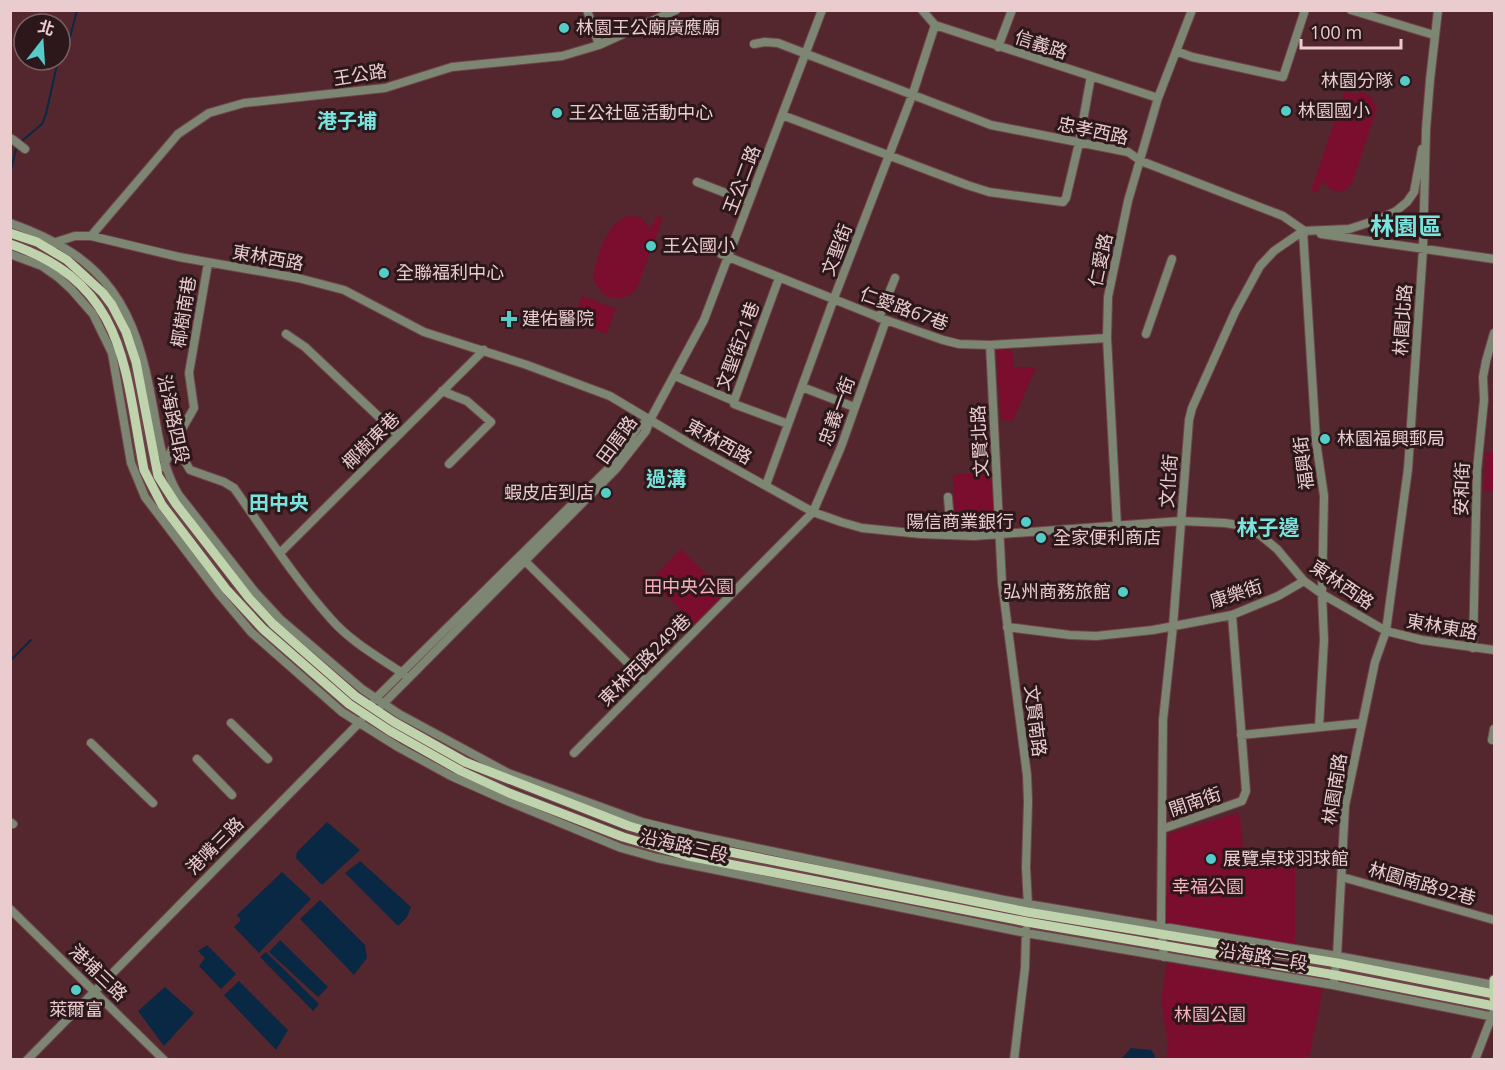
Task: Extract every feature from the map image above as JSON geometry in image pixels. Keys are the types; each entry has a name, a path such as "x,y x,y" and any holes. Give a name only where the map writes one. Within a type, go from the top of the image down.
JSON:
{"main road":[{"path":"12,229 54,246"},
{"name":"沿海路四段","path":"54,246 102,293 123,325 136,362 158,477 222,563 273,624 355,696 373,708"},
{"name":"沿海路四段","path":"12,249 62,269 79,283 106,317 116,335 122,355 126,403 144,470 151,486 162,505 241,607 262,629 349,704 373,708"},
{"name":"沿海路三段","path":"373,708 460,771 507,797 688,860 879,893 1027,913"},
{"name":"沿海路三段","path":"373,708 465,762 639,825 1027,913"},
{"name":"沿海路二段","path":"1027,913 1162,930 1337,959 1494,990"},
{"name":"沿海路二段","path":"1027,913 1163,945 1494,1012"}],"street":[{"path":"587,10 599,45"},
{"name":"王公路","path":"91,236 172,139 209,113 244,103 385,88 452,67 562,56 599,45 676,10"},
{"name":"王公二路","path":"650,420 704,320 725,256 749,202 822,10"},
{"path":"922,10 934,25"},
{"path":"998,47 1012,10"},
{"name":"仁愛路","path":"1117,526 1107,338 1108,297 1128,201 1158,98 1192,10"},
{"path":"1176,51 1192,57 1283,77 1305,10"},
{"path":"1351,10 1434,35"},
{"name":"林園北路","path":"1386,631 1408,469 1424,249 1426,129 1438,10"},
{"name":"信義路","path":"934,25 1158,98"},
{"name":"文聖街","path":"766,485 913,93 934,25"},
{"name":"忠孝西路","path":"754,44 778,43 1000,128 1128,152 1140,161 1282,216 1303,231 1494,259"},
{"path":"782,115 989,192 1063,202 1066,198 1079,143 1090,76"},
{"path":"1303,231 1349,229 1377,220 1396,211 1407,202 1414,192 1426,129"},
{"path":"11,138 24,148"},
{"path":"697,182 749,202"},
{"name":"文化街","path":"1164,957 1162,720 1173,626 1189,420 1192,408 1235,312 1260,266 1274,251 1303,231"},
{"name":"福興街","path":"1303,231 1316,441 1324,496 1322,594 1324,640 1319,727"},
{"name":"東林西路","path":"54,246 75,236 91,236 208,263 298,278 344,290 424,332 484,350 610,396 813,512 862,528 921,534 1001,535 1181,521 1244,526 1277,549 1304,581 1386,631"},
{"path":"44,263 54,246"},
{"name":"沿海路四段","path":"54,246 76,255 99,276 120,302 129,318 143,357 164,465 178,494 255,592 373,708"},
{"name":"仁愛路67巷","path":"725,256 883,319 958,344 990,345 1107,338"},
{"path":"1146,334 1172,259"},
{"name":"椰樹南巷","path":"145,497 194,408 189,373 208,263"},
{"name":"文聖街21巷","path":"779,278 734,405 788,424"},
{"name":"忠義一街","path":"813,512 841,447 895,278"},
{"name":"安和街","path":"1473,648 1477,470 1484,400 1483,377 1494,333"},
{"path":"286,334 305,347 399,435"},
{"name":"文賢北路","path":"990,345 1001,535"},
{"name":"椰樹東巷","path":"280,553 484,350"},
{"path":"675,376 734,401"},
{"path":"802,387 854,407"},
{"path":"442,391 467,401 491,422 449,464"},
{"name":"沿海路四段","path":"126,403 131,464 145,497 251,632 357,723"},
{"name":"田厝路","path":"357,723 522,559 612,464 638,427 650,420"},
{"path":"174,443 190,470 234,488 331,619 352,638 405,675"},
{"path":"948,497 951,535"},
{"name":"東林西路249巷","path":"574,753 813,512"},
{"name":"文賢南路","path":"1001,535 1002,583 1027,776 1026,933"},
{"path":"522,559 645,680"},
{"name":"康樂街","path":"1007,627 1095,636 1153,630 1232,615 1278,596 1304,581"},
{"name":"開南街","path":"1162,829 1242,801 1246,791 1232,615"},
{"name":"東林東路","path":"1386,631 1422,640 1494,650"},
{"name":"林園南路","path":"1337,959 1345,806 1375,662 1386,631"},
{"path":"231,723 268,759"},
{"name":"沿海路三段","path":"357,723 451,776 507,797"},
{"name":"港嘴三路","path":"27,1059 357,723"},
{"path":"1241,735 1362,723"},
{"path":"1492,740 1494,729"},
{"path":"91,743 153,803"},
{"path":"197,759 232,795"},
{"name":"沿海路三段","path":"544,811 631,851 688,860 877,904 1026,933"},
{"path":"631,851 639,825"},
{"name":"林園南路92巷","path":"1342,877 1494,920"},
{"path":"877,904 882,879"},
{"name":"港埔三路","path":"10,909 165,1059"},
{"path":"1014,1059 1026,933"},
{"name":"沿海路二段","path":"1026,933 1164,957 1334,980"},
{"path":"1334,980 1337,959"},
{"path":"1475,1059 1494,1012"}],"green space":[{"path":"1347,85 1353,87 1351,94 1364,92 1372,98 1377,109 1352,184 1340,192 1329,188 1322,180 1318,193 1311,190"},
{"path":"629,216 640,217 651,229 656,216 663,218 637,288 624,297 610,297 599,289 593,274 609,231 621,219"},
{"path":"582,296 616,309 606,334 573,321"},
{"path":"996,349 1012,349 1014,367 1036,367 1013,421 1001,420"},
{"path":"1485,451 1494,451 1494,491 1484,492"},
{"path":"990,472 996,526 955,526 953,475"},
{"name":"田中央公園","path":"681,549 727,595 696,625 651,580"},
{"name":"幸福公園","path":"1238,813 1244,862 1295,862 1295,945 1168,924 1164,920 1166,837 1170,833"},
{"name":"林園公園","path":"1167,963 1323,989 1309,1059 1166,1059 1168,1045 1161,1002"}],"water":[{"path":"327,822 360,850 322,885 296,858 297,852"},
{"path":"360,861 411,907 407,917 398,926 345,873"},
{"path":"282,872 311,899 259,953 234,927 241,920 237,915"},
{"path":"320,900 365,945 367,958 354,975 300,919"},
{"path":"280,940 328,987 318,997 269,952"},
{"path":"207,945 236,974 221,989 199,966 205,958 198,951"},
{"path":"266,952 319,1004 313,1011 260,957"},
{"path":"239,981 288,1030 276,1050 224,995"},
{"path":"165,987 194,1013 164,1046 138,1011"},
{"path":"1131,1048 1151,1050 1155,1059 1116,1059 1122,1058"}],"waterway":[{"path":"72,29 77,10"},
{"path":"10,174 17,145 42,124 55,72"},
{"path":"10,661 31,640"}],"place":[{"name":"林園王公廟廣應廟","path":"564,28"},
{"name":"林園分隊","path":"1405,81"},
{"name":"林園國小","path":"1286,111"},
{"name":"王公社區活動中心","path":"557,113"},
{"name":"王公國小","path":"651,246"},
{"name":"全聯福利中心","path":"384,273"},
{"name":"建佑醫院","path":"509,319"},
{"name":"林園福興郵局","path":"1325,439"},
{"name":"蝦皮店到店","path":"606,493"},
{"name":"陽信商業銀行","path":"1026,522"},
{"name":"全家便利商店","path":"1041,538"},
{"name":"弘州商務旅館","path":"1123,592"},
{"name":"展覽桌球羽球館","path":"1211,859"},
{"name":"萊爾富","path":"76,990"}],"district":[{"name":"港子埔","path":"347,121"},
{"name":"林園區","path":"1406,227"},
{"name":"過溝","path":"666,479"},
{"name":"田中央","path":"279,503"},
{"name":"林子邊","path":"1268,528"}]}
